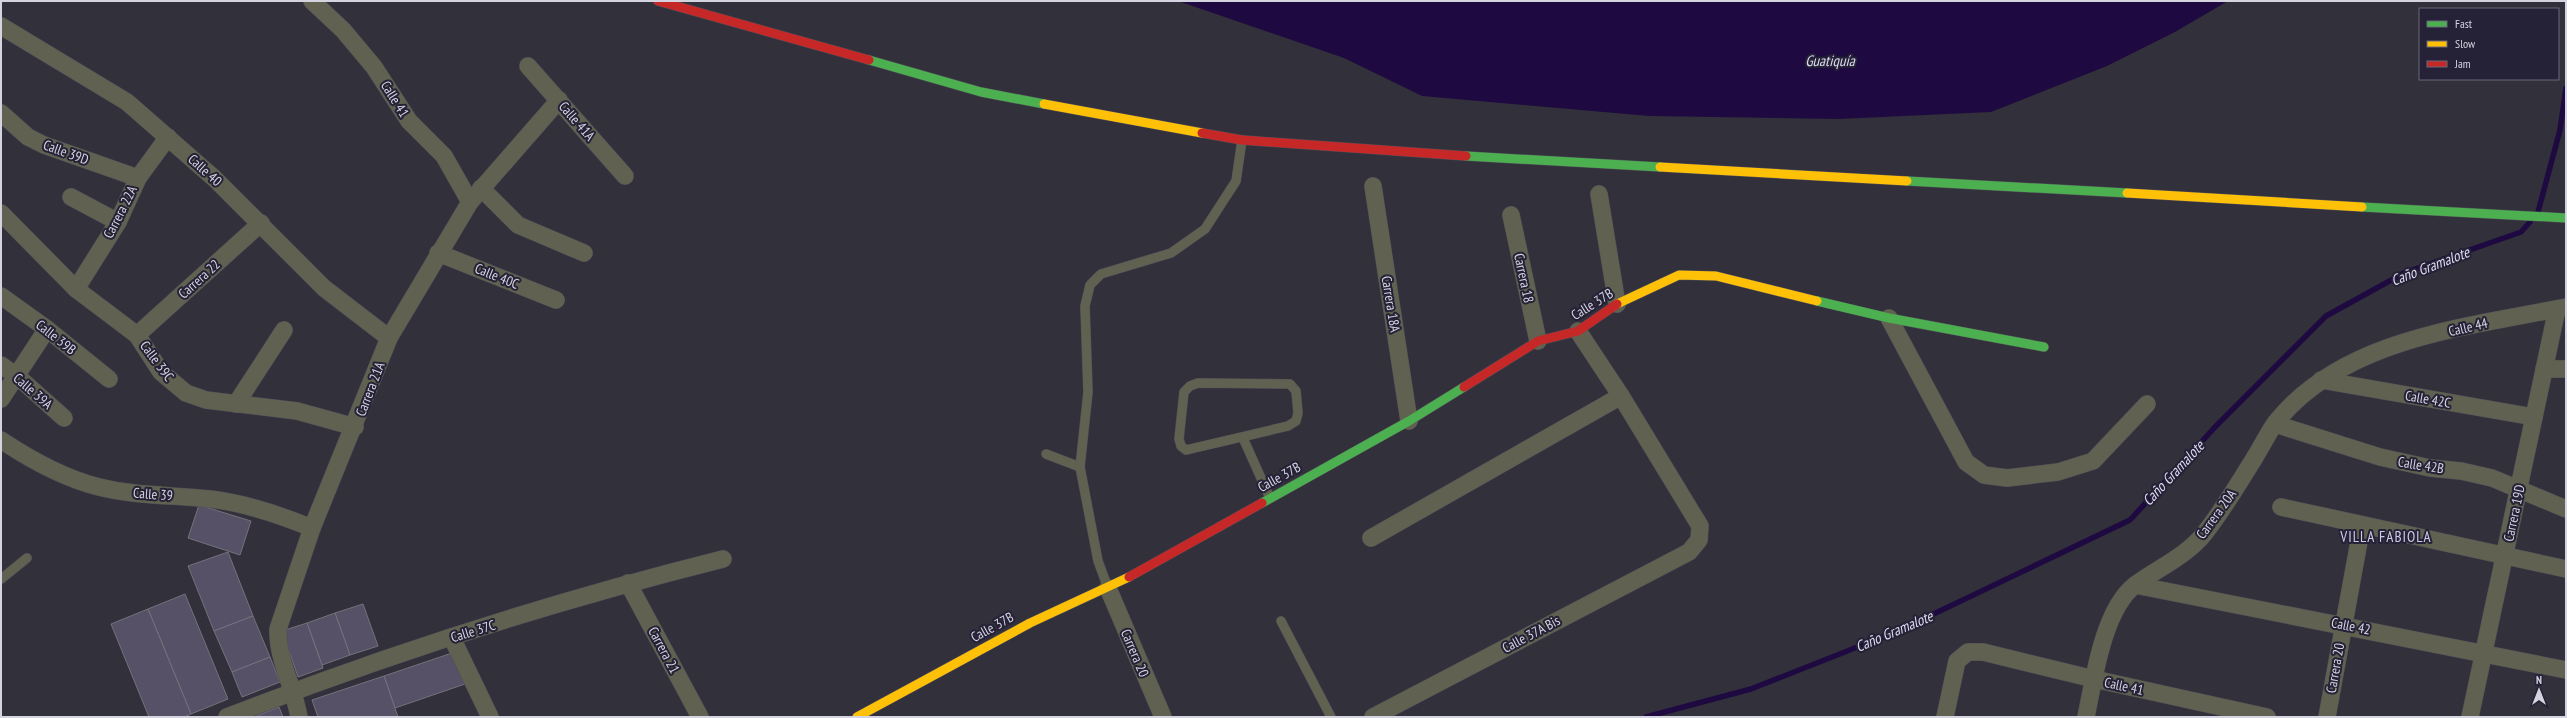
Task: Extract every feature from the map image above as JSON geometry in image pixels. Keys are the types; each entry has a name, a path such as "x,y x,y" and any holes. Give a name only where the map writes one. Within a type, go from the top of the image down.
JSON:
{"street":[{"name":"Calle 41","path":"312,1 343,30 374,67 409,120 444,156 470,202"},
{"path":"658,1 981,92 1242,140 1499,159 2520,217 2566,218"},
{"name":"Calle 40","path":"1,26 121,98 168,137 261,223 324,288 389,338"},
{"name":"Calle 41A","path":"528,66 625,176"},
{"name":"Carrera 21A","path":"299,717 277,646 278,628 312,528 355,427 389,338 438,253 470,202 559,100"},
{"name":"Calle 39D","path":"1,113 28,137 44,145 138,178"},
{"name":"Carrera 22A","path":"76,289 118,222 138,178 168,137"},
{"name":"Carrera 18A","path":"1373,186 1409,421"},
{"path":"481,188 518,225 584,253"},
{"path":"1598,194 1617,304"},
{"path":"71,197 118,222"},
{"name":"Calle 39C","path":"1,213 76,289 137,335 161,372 177,387 201,398 236,404 297,411 355,427"},
{"name":"Carrera 18","path":"1511,215 1538,341"},
{"name":"Carrera 22","path":"137,335 261,223"},
{"name":"Calle 40C","path":"438,253 556,300"},
{"name":"Calle 37B","path":"857,717 1030,622 1108,588 1409,421 1538,341 1578,331 1617,304 1679,275 1716,276 1889,318 2044,347"},
{"name":"Calle 39B","path":"1,296 47,329 108,379"},
{"name":"Calle 44","path":"2373,354 2454,330 2562,308"},
{"name":"Carrera 19D","path":"2470,717 2544,369 2562,308"},
{"path":"1889,318 1966,462 1984,476 2007,478 2058,472 2093,461 2147,404"},
{"path":"1,399 18,376 47,329"},
{"path":"236,404 284,330"},
{"path":"1371,538 1621,396 1578,331"},
{"name":"Carrera 20A","path":"2086,717 2094,679 2108,628 2120,600 2135,585 2180,557 2203,535 2226,502 2275,424 2292,405 2322,380 2373,354"},
{"name":"Calle 39A","path":"1,365 18,376 64,418"},
{"path":"2544,369 2566,369"},
{"name":"Calle 42C","path":"2322,380 2534,417"},
{"name":"Calle 37A Bis","path":"1373,717 1689,552 1699,540 1700,526 1621,396"},
{"name":"Calle 42B","path":"2275,424 2380,457 2430,468 2476,474 2566,509"},
{"name":"Calle 39","path":"1,440 58,473 98,487 139,494 186,496 238,504 282,516 312,528"},
{"path":"2281,507 2566,569"},
{"name":"Carrera 20","path":"2327,717 2362,525"},
{"name":"Calle 37C","path":"227,717 292,691 452,638 628,583 723,559"},
{"name":"Carrera 21","path":"628,583 700,717"},
{"name":"Calle 42","path":"2135,585 2484,652 2566,670"},
{"name":"Carrera 20","path":"1108,588 1163,717"},
{"path":"452,638 490,717"},
{"name":"Calle 41","path":"1945,717 1957,661 1968,652 1983,652 2094,679 2267,717"}],"lane":[{"path":"1108,588 1098,562 1080,467 1088,392 1085,306 1090,285 1102,274 1171,253 1205,229 1236,181 1242,140"},
{"path":"1198,383 1290,384 1294,386 1298,414 1296,421 1288,426 1243,438 1186,450 1181,446 1179,439 1184,392 1190,386 1198,383"},
{"path":"1243,438 1270,498"},
{"path":"1046,454 1080,467"},
{"path":"1,579 27,558"},
{"path":"1281,621 1331,717"}],"water":[{"name":"Guatiquía","path":"1178,1 2228,1 2175,32 2107,66 1991,112 1838,119 1649,116 1422,96 1344,58"}],"building":[{"path":"199,505 251,521 240,555 188,538"},
{"path":"228,552 253,616 214,631 188,566"},
{"path":"185,594 228,699 191,714 148,609"},
{"path":"363,604 378,646 350,655 335,613"},
{"path":"148,609 191,714 184,717 149,717 111,624"},
{"path":"335,613 350,655 322,665 307,623"},
{"path":"253,616 270,657 232,672 214,631"},
{"path":"307,623 323,668 298,677 282,631"},
{"path":"455,652 465,684 395,708 384,676"},
{"path":"270,657 280,682 242,697 232,672"},
{"path":"384,676 398,717 318,717 312,700"},
{"path":"279,707 283,717 254,717"}],"waterway":[{"name":"Caño Gramalote","path":"2538,212 2560,130 2566,88"},
{"name":"Caño Gramalote","path":"1646,717 1751,689 1898,631 2130,520 2216,426 2326,316 2404,273 2521,232 2530,222"}],"traffic: fast":[{"path":"869,60 981,92 1044,104"},
{"path":"1466,156 1660,167"},
{"path":"1907,181 2127,193"},
{"path":"2362,207 2566,218"},
{"path":"1817,301 1889,318 2044,347"},
{"path":"1262,503 1409,421 1464,387"}],"traffic: slow":[{"path":"1044,104 1202,133"},
{"path":"1660,167 1907,181"},
{"path":"2127,193 2362,207"},
{"path":"1617,304 1679,275 1716,276 1817,301"},
{"path":"857,717 1030,623 1129,577"}],"traffic: jam":[{"path":"658,1 869,60"},
{"path":"1202,133 1242,140 1466,156"},
{"path":"1464,387 1538,341 1578,331 1617,304"},
{"path":"1129,577 1262,503"}],"district":[{"name":"VILLA FABIOLA","path":"2386,536"}]}
